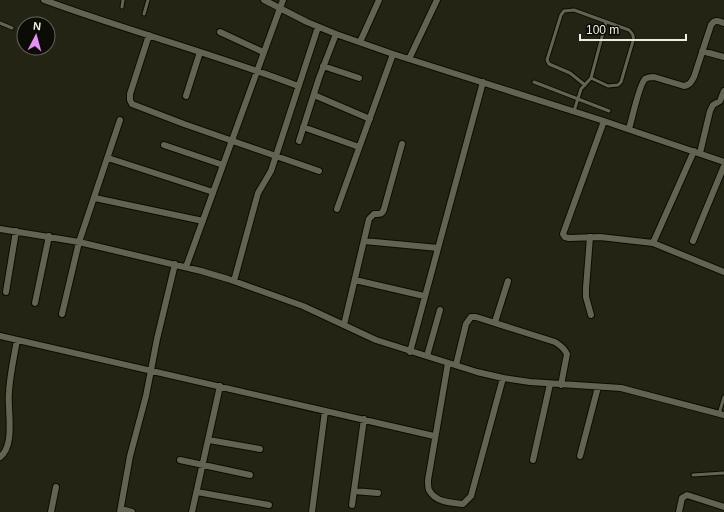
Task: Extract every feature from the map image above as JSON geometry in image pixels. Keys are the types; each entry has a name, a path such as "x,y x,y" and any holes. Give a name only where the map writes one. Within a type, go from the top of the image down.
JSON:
{"street":[{"path":"44,0 257,70 298,86"},
{"path":"264,0 318,27 336,34 393,54 604,120 724,162"},
{"path":"186,267 283,0"},
{"path":"360,42 379,0"},
{"path":"409,59 438,0"},
{"path":"629,129 642,86 646,78 649,76 684,86 688,85 692,82 713,22 716,20 724,22"},
{"path":"234,281 258,193 271,171 318,27"},
{"path":"220,32 263,52"},
{"path":"299,141 336,34"},
{"path":"149,35 133,85 130,100 132,104 184,124 319,170"},
{"path":"702,51 724,57"},
{"path":"186,96 200,52"},
{"path":"337,209 393,54"},
{"path":"324,66 359,78"},
{"path":"410,352 483,82"},
{"path":"653,243 697,152 710,111 713,105 720,101 724,91"},
{"path":"314,95 370,119"},
{"path":"62,314 79,242 120,120"},
{"path":"604,120 563,234 565,237 600,237 653,243 724,272"},
{"path":"304,127 359,147"},
{"path":"344,324 370,219 374,214 380,214 384,209 402,144"},
{"path":"164,145 223,165"},
{"path":"108,158 213,192"},
{"path":"693,241 724,166"},
{"path":"95,198 202,221"},
{"path":"0,229 79,242 175,264 234,281 303,306 376,340 410,352 503,378 561,385 621,388 722,415"},
{"path":"6,292 16,231"},
{"path":"35,303 49,236"},
{"path":"590,237 586,297 591,315"},
{"path":"364,241 438,248"},
{"path":"132,512 120,511 130,456 175,264"},
{"path":"355,280 424,296"},
{"path":"495,322 508,281"},
{"path":"427,356 440,310"},
{"path":"456,365 466,324 469,319 476,317 561,345 567,354 561,385"},
{"path":"0,336 434,436"},
{"path":"0,457 5,452 8,445 10,417 9,392 17,340"},
{"path":"448,363 434,436 428,480 428,490 435,497 446,503 463,504 471,496 503,378"},
{"path":"533,460 550,384"},
{"path":"192,512 220,386"},
{"path":"580,456 598,386"},
{"path":"312,512 325,410"},
{"path":"352,505 364,419"},
{"path":"209,440 260,449"},
{"path":"180,460 250,475"},
{"path":"51,512 56,487"},
{"path":"354,490 378,492"},
{"path":"197,492 269,505"},
{"path":"679,512 682,498 687,495 722,508"}],"lane":[{"path":"122,7 123,0"},
{"path":"144,14 148,0"},
{"path":"585,85 575,76 549,64 547,60 561,14 564,11 574,10 632,33 634,37 621,82 618,85 608,86 592,78"},
{"path":"574,111 581,89 592,78 606,22"},
{"path":"0,23 12,28"},
{"path":"534,82 608,111"},
{"path":"722,415 724,398"},
{"path":"694,475 724,473"}]}
